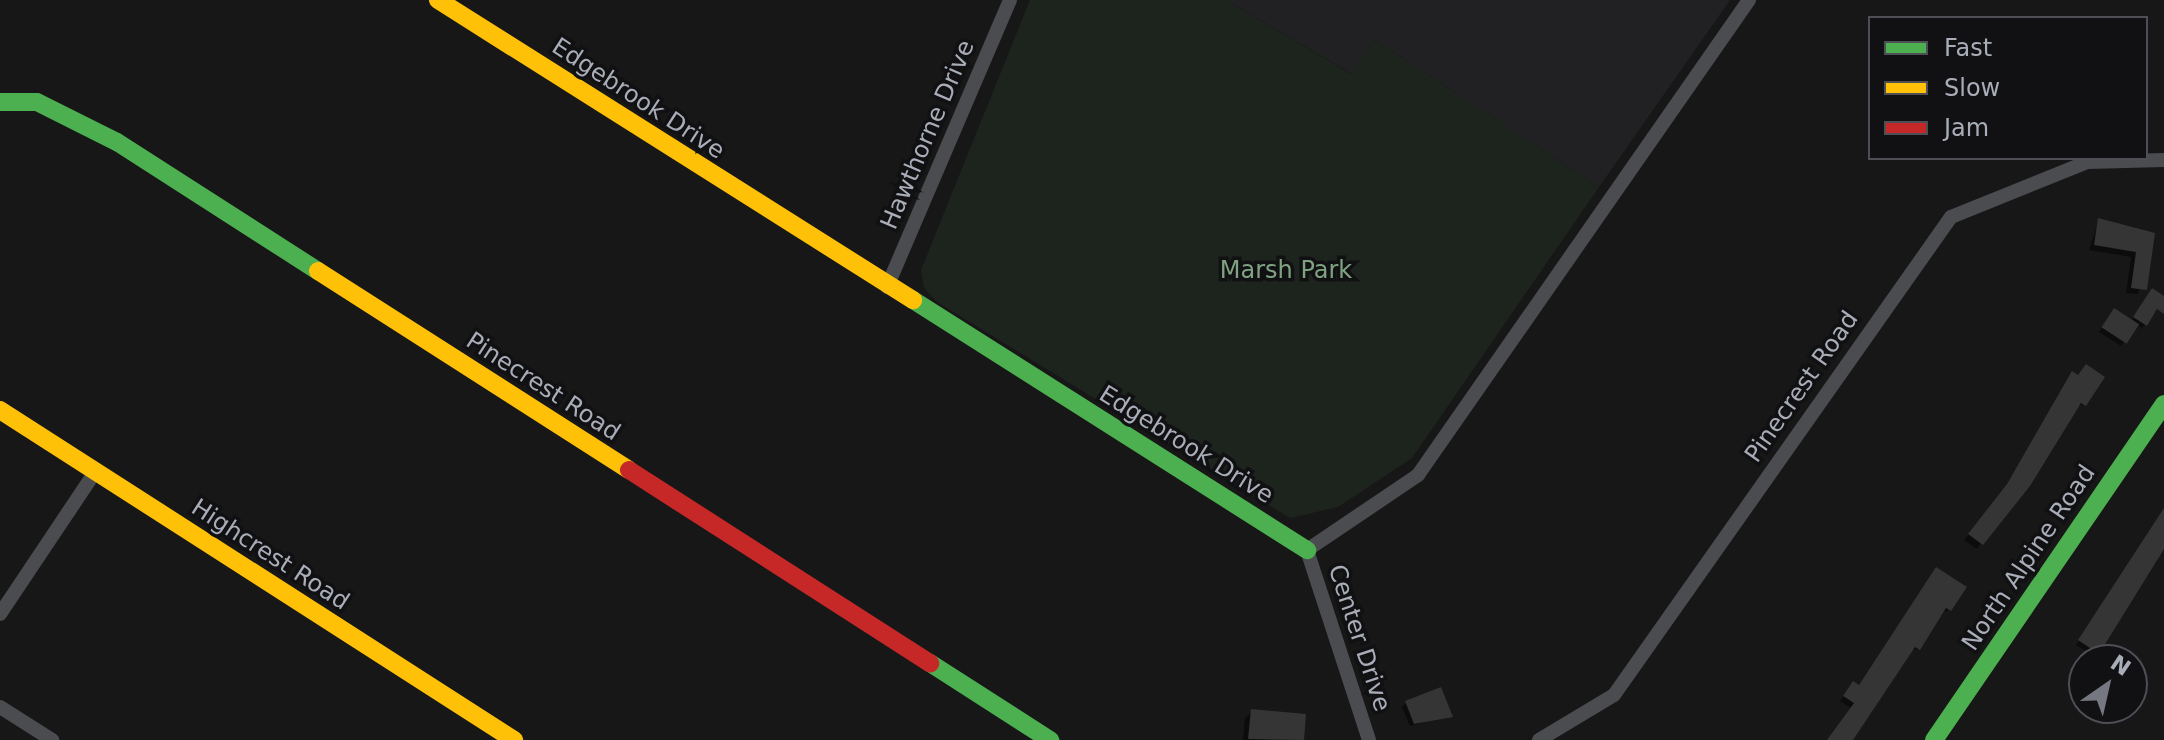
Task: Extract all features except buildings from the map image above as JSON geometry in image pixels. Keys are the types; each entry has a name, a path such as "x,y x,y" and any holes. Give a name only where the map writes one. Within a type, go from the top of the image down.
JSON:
{"street":[{"name":"Edgebrook Drive","path":"438,0 1307,550"},
{"name":"Hawthorne Drive","path":"887,287 1010,0"},
{"path":"1307,550 1418,475 1749,0"},
{"name":"Pinecrest Road","path":"0,102 37,102 117,142 1050,740"},
{"name":"Pinecrest Road","path":"1539,740 1614,695 1951,217 2087,162 2164,160"},
{"name":"North Alpine Road","path":"1934,740 2164,404"},
{"name":"Highcrest Road","path":"0,410 514,740"},
{"path":"0,614 95,472"},
{"name":"Center Drive","path":"1307,550 1369,740"},
{"path":"0,707 52,740"}],"shaded area":[{"path":"1226,0 1730,0 1599,187 1375,40 1352,74"}],"green space":[{"name":"Marsh Park","path":"1030,0 1226,0 1351,74 1375,40 1599,187 1412,458 1338,507 1290,518 937,302 924,288 921,270"}],"traffic: fast":[{"path":"0,102 37,102 117,142 318,271"},
{"path":"913,300 1307,550"},
{"path":"1934,740 2164,404"},
{"path":"930,663 1050,740"}],"traffic: slow":[{"path":"438,0 913,300"},
{"path":"318,271 629,470"},
{"path":"0,410 514,740"}],"traffic: jam":[{"path":"629,470 930,663"}]}
